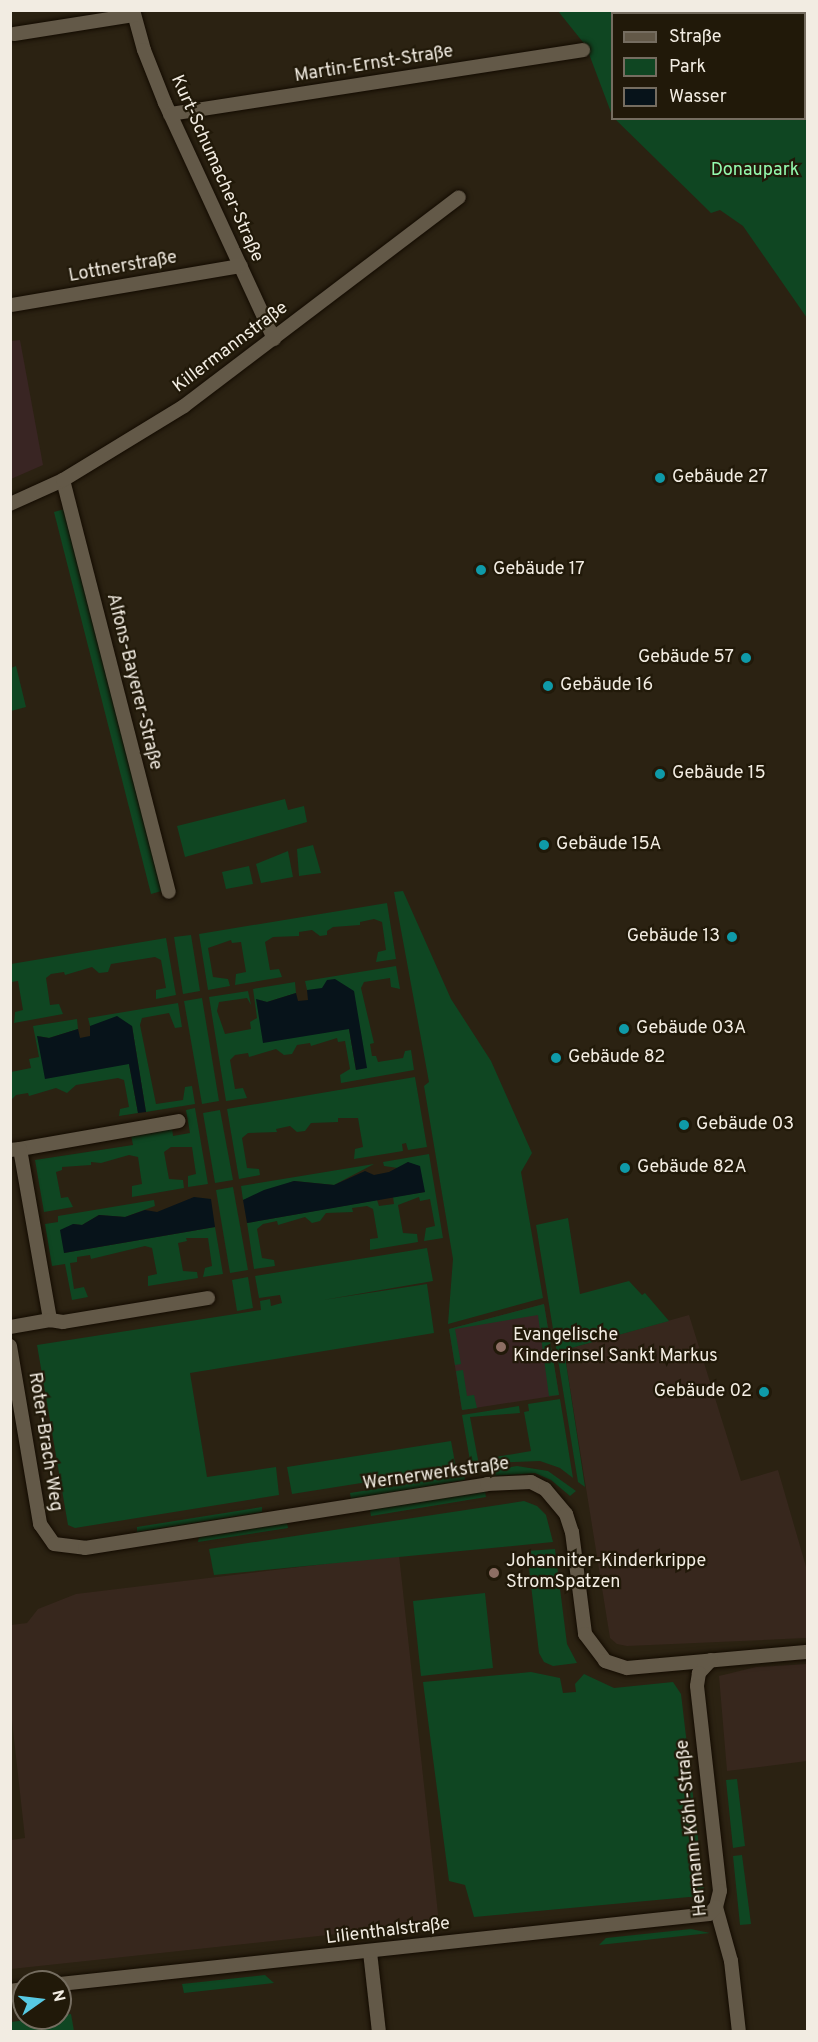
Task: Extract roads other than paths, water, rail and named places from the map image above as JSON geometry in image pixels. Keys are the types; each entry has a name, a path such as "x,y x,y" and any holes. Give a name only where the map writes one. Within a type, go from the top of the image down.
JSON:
{"street":[{"path":"14,34 134,13"},
{"name":"Kurt-Schumacher-Straße","path":"134,13 170,114 274,339"},
{"name":"Martin-Ernst-Straße","path":"170,114 584,51"},
{"name":"Killermannstraße","path":"10,504 63,480 184,406 459,197"},
{"name":"Lottnerstraße","path":"12,305 241,266"},
{"name":"Alfons-Bayerer-Straße","path":"63,480 169,892"},
{"path":"50,1320 15,1149 179,1120"},
{"path":"10,1327 50,1320 63,1323 208,1298"},
{"name":"Roter-Brach-Weg","path":"10,1346 40,1524 54,1544 85,1548"},
{"name":"Wernerwerkstraße","path":"85,1548 487,1484 531,1482 545,1489 566,1514 572,1532 583,1626 597,1654 627,1668 807,1652"},
{"name":"Hermann-Köhl-Straße","path":"711,1660 699,1673 697,1686 720,1890 716,1907 731,1961 739,2031"},
{"name":"Lilienthalstraße","path":"72,1983 709,1914 716,1907"},
{"path":"370,1952 379,2031"}],"water":[{"path":"335,979 354,991 367,1068 356,1070 349,1029 263,1043 256,999 267,1002 296,993 298,1001 308,1000 307,990 322,988 327,980"},
{"path":"117,1016 132,1026 146,1112 138,1113 129,1064 45,1079 37,1036 49,1038 78,1029 80,1038 90,1036 90,1026"},
{"path":"408,1162 420,1166 425,1192 247,1223 243,1200 264,1190 294,1181 334,1185 365,1171 374,1175 389,1172"},
{"path":"194,1197 211,1199 215,1227 64,1253 60,1230 73,1224 82,1225 99,1215 125,1217 145,1210 157,1212"}],"place":[{"name":"Gebäude 27","path":"660,478"},
{"name":"Gebäude 17","path":"481,570"},
{"name":"Gebäude 57","path":"746,658"},
{"name":"Gebäude 16","path":"548,686"},
{"name":"Gebäude 15","path":"660,774"},
{"name":"Gebäude 15A","path":"544,845"},
{"name":"Gebäude 13","path":"732,937"},
{"name":"Gebäude 03A","path":"624,1029"},
{"name":"Gebäude 82","path":"556,1058"},
{"name":"Gebäude 03","path":"684,1125"},
{"name":"Gebäude 82A","path":"625,1168"},
{"name":"Evangelische Kinderinsel Sankt Markus","path":"501,1347"},
{"name":"Gebäude 02","path":"764,1392"},
{"name":"Johanniter-Kinderkrippe StromSpatzen","path":"494,1573"}],"park label":[{"name":"Donaupark","path":"755,171"}]}
